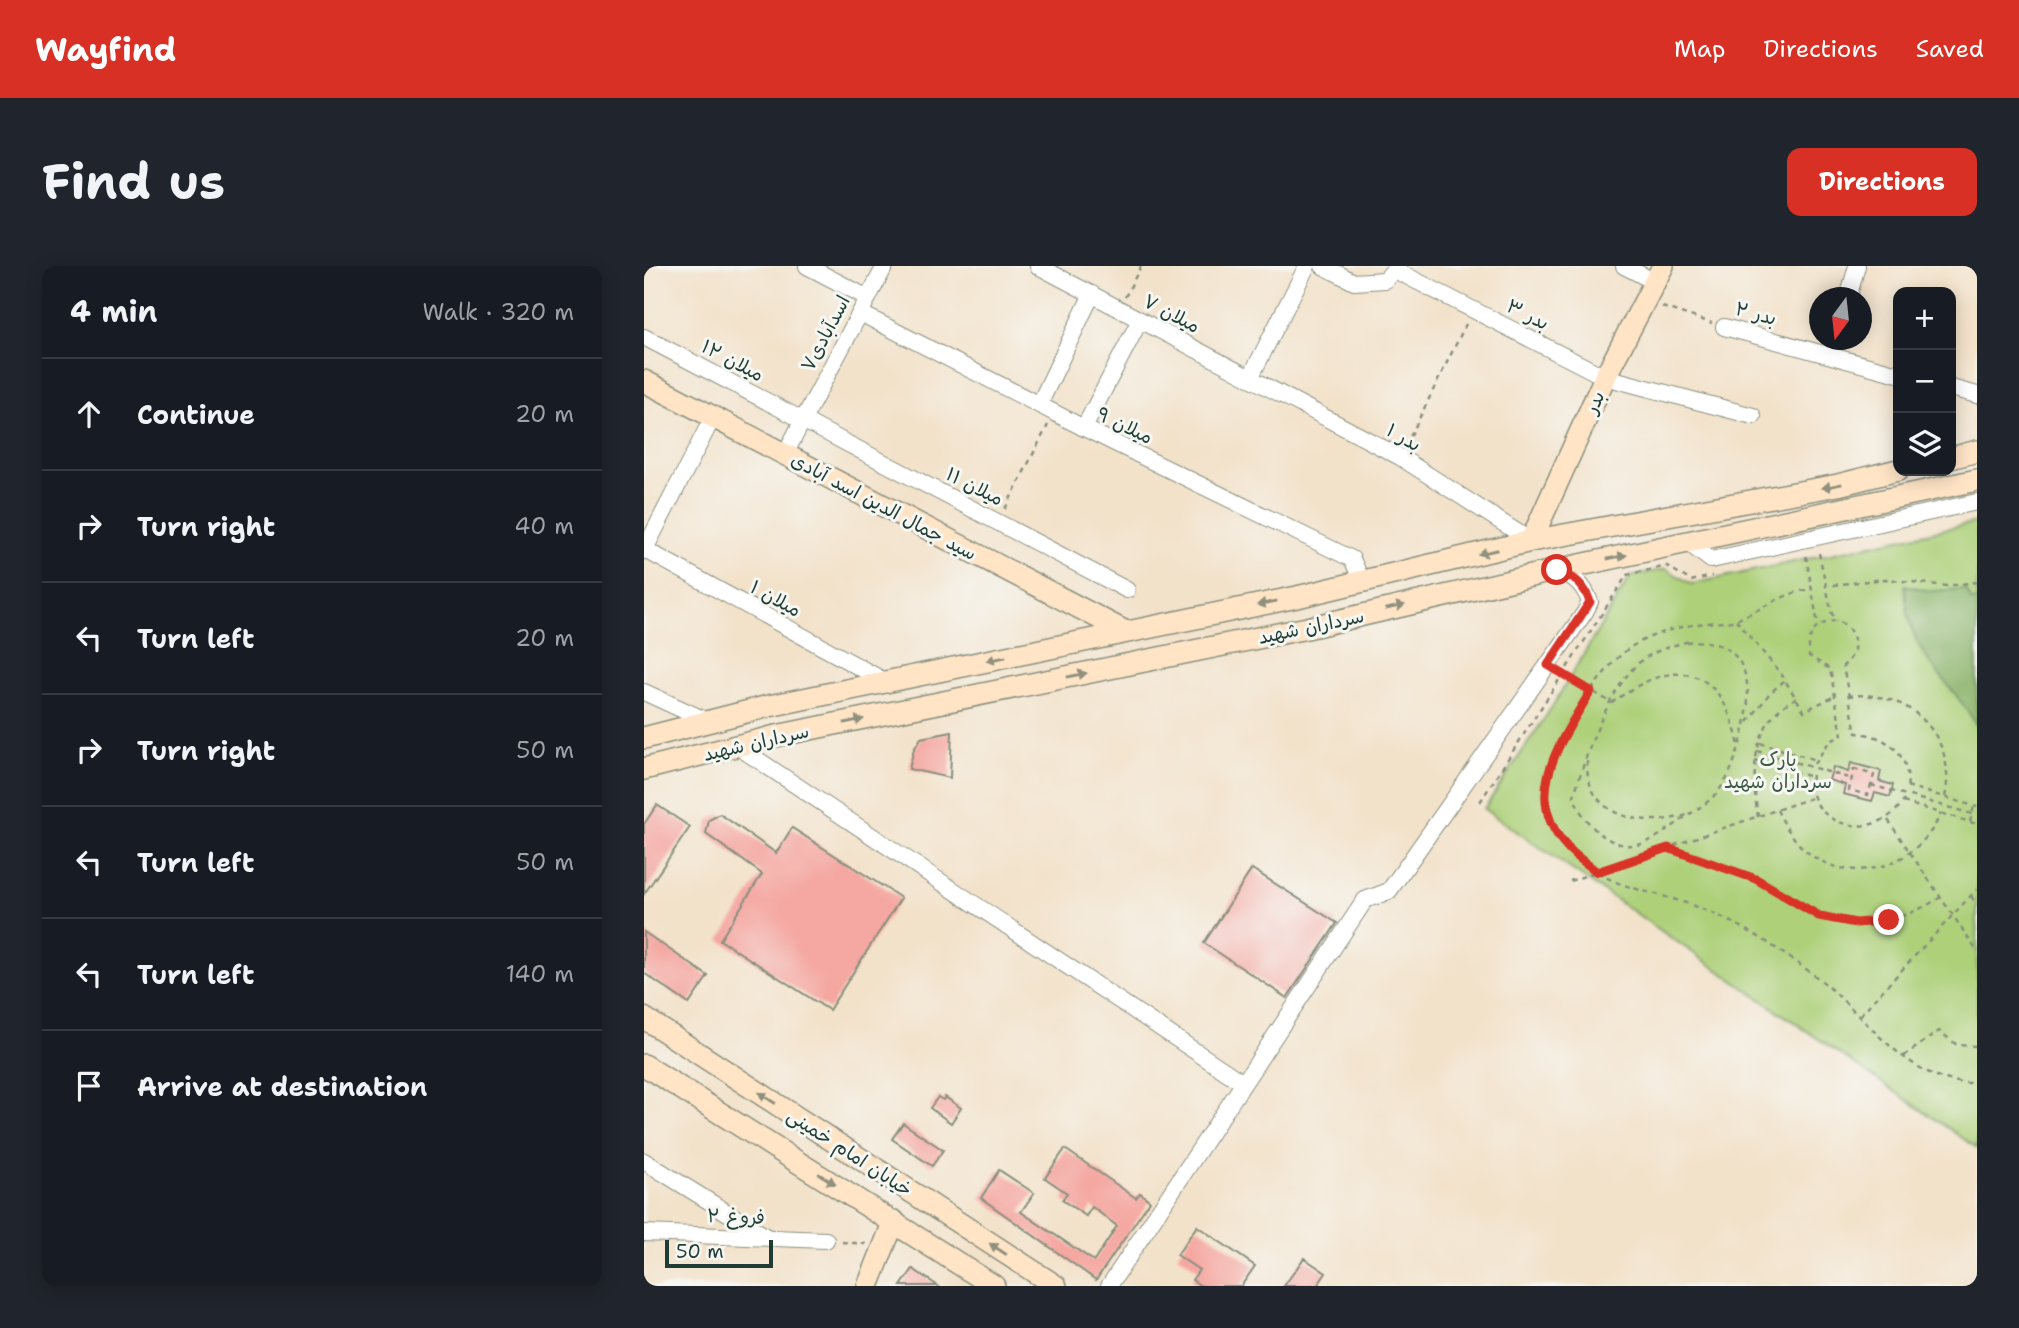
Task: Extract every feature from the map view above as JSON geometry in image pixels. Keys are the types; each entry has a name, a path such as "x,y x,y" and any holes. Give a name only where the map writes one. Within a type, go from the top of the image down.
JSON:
{"street":[{"name":"میلان ۹","path":"807,266 864,306 1039,405 1352,559 1362,582"},
{"name":"اسدآبادی۷","path":"785,454 885,266"},
{"name":"میلان ۷","path":"1038,266 1250,378"},
{"path":"1250,378 1307,266"},
{"path":"1324,266 1354,282 1385,280 1396,268"},
{"path":"1624,266 1659,274"},
{"path":"1852,287 1857,266"},
{"name":"بدر ۳","path":"1396,268 1605,377 1753,416"},
{"name":"بدر","path":"1531,541 1605,377 1659,274"},
{"path":"1039,405 1092,294"},
{"path":"1084,428 1140,320"},
{"name":"بدر ۲","path":"1724,327 1893,373"},
{"name":"میلان ۱۲","path":"644,337 803,420"},
{"path":"1833,356 1835,350"},
{"name":"بدر ۱","path":"1250,378 1400,457 1531,541"},
{"name":"سید جمال الدین اسد آبادی","path":"644,381 1124,631"},
{"path":"1956,389 1977,395"},
{"path":"644,550 713,417"},
{"name":"میلان ۱۱","path":"803,420 1127,590"},
{"path":"1956,457 1977,451"},
{"name":"سرداران شهید","path":"644,738 769,706 1297,597 1531,541 1838,485 1893,471"},
{"name":"سرداران شهید","path":"644,769 776,736 1307,628 1557,570 1977,480"},
{"path":"1687,542 1711,561 1977,502"},
{"name":"میلان ۱","path":"644,550 888,683"},
{"path":"1109,1286 1365,900 1389,891 1590,602 1586,590 1575,578 1557,570"},
{"path":"1297,597 1307,628"},
{"path":"644,692 707,721"},
{"path":"769,706 776,736"},
{"path":"737,746 1243,1083"},
{"name":"خیابان امام خمینی","path":"644,1018 1056,1286"},
{"name":"خیابان امام خمینی","path":"644,1065 994,1286"},
{"path":"644,1161 767,1238"},
{"path":"868,1286 894,1221"},
{"name":"فروغ ۲","path":"644,1233 826,1240"}],"path":[{"path":"1118,309 1141,266"},
{"name":"بدر ۲","path":"1645,301 1724,327"},
{"path":"1400,457 1473,309"},
{"path":"999,522 1054,413"},
{"path":"1809,538 1806,556 1818,625"},
{"path":"1809,538 1832,614 1852,631 1855,641 1854,653 1843,666 1856,733 1881,738 1896,748 1909,775 1907,788 1976,806 1970,822"},
{"path":"1796,558 1806,556"},
{"path":"1480,802 1628,575 1667,566 1691,581 1715,575"},
{"path":"1833,585 1885,579 1947,586 1977,582"},
{"path":"1805,590 1771,601 1736,620 1701,624 1654,635 1613,660 1571,724 1544,783 1545,807 1554,829 1567,848 1606,879 1633,891 1694,906 1726,919 1771,945 1808,971 1904,1056 1928,1072 1950,1082 1977,1083"},
{"path":"1736,620 1785,680 1804,710 1835,696"},
{"path":"1760,744 1815,762 1829,743 1842,735 1830,669 1809,656 1807,647 1811,632 1818,625 1837,620"},
{"path":"1686,642 1709,642 1734,655 1745,674 1749,699 1745,725 1739,747 1720,790 1702,808 1642,844 1614,842 1597,831 1577,806 1574,796 1587,758 1627,675 1643,659 1686,642"},
{"path":"1548,665 1612,703"},
{"path":"1612,703 1639,684 1660,676 1683,674 1702,679 1713,687 1728,708 1739,747"},
{"path":"1745,725 1769,694 1785,680"},
{"path":"1848,696 1864,694 1895,700 1914,710 1929,725 1940,740 1945,757 1948,773 1945,797"},
{"path":"1758,817 1754,790 1757,751 1777,709 1797,698"},
{"path":"1757,751 1852,779"},
{"path":"1587,758 1591,791 1622,816 1651,821 1690,814"},
{"path":"1755,761 1812,776 1814,797 1825,812 1840,823 1873,826 1888,820 1903,801 1977,824"},
{"path":"1854,769 1874,775 1871,785 1868,795 1849,790 1854,769"},
{"path":"1871,785 1972,814"},
{"path":"1570,881 1814,797"},
{"path":"1777,810 1801,846 1815,858 1848,868 1877,868 1911,854 1928,836 1941,814"},
{"path":"1888,820 1977,951"},
{"path":"1668,848 1739,871 1767,884 1808,912 1833,921 1856,923 1889,920 1924,908 1941,897"},
{"path":"1859,1016 1977,889"},
{"path":"1971,896 1977,905"},
{"path":"1904,1056 1939,1031 1957,1045 1977,1046"},
{"path":"826,1240 884,1247"}],"green space":[{"name":"پارک سرداران شهید","path":"1977,522 1977,1148 1484,809 1552,707 1630,577 1666,569 1692,584"},
{"path":"1905,585 1930,591 1966,589 1972,601 1977,600 1977,726 1920,647 1912,631"}],"building":[{"path":"952,732 950,778 909,769 914,749 921,738"},
{"path":"1851,763 1881,771 1879,781 1893,785 1890,797 1875,793 1872,801 1843,794 1845,785 1829,780 1833,767 1848,772"},
{"path":"657,805 690,827 644,894 644,824"},
{"path":"720,814 776,853 792,828 901,898 829,1010 720,940 762,874 706,834 709,820"},
{"path":"1252,869 1337,923 1287,998 1204,943"},
{"path":"644,932 708,976 689,1004 644,973"},
{"path":"938,1097 943,1100 945,1097 961,1108 951,1123 930,1108"},
{"path":"903,1123 943,1150 932,1166 892,1139"},
{"path":"1065,1149 1136,1198 1140,1193 1150,1201 1096,1280 981,1198 999,1170 1034,1193 1021,1212 1094,1261 1117,1226 1092,1207 1086,1216 1062,1200 1067,1193 1045,1178"},
{"path":"1197,1226 1255,1266 1241,1286 1201,1286 1192,1280 1199,1270 1177,1255"},
{"path":"1304,1258 1326,1273 1317,1286 1284,1286"},
{"path":"913,1269 938,1286 901,1286"}],"route":[{"path":"1557,570 1575,578 1586,590 1590,602 1548,665 1591,691 1571,724 1544,783 1545,807 1554,829 1567,848 1597,872 1668,848 1739,871 1767,884 1808,912 1833,921 1870,923 1889,920"}]}
